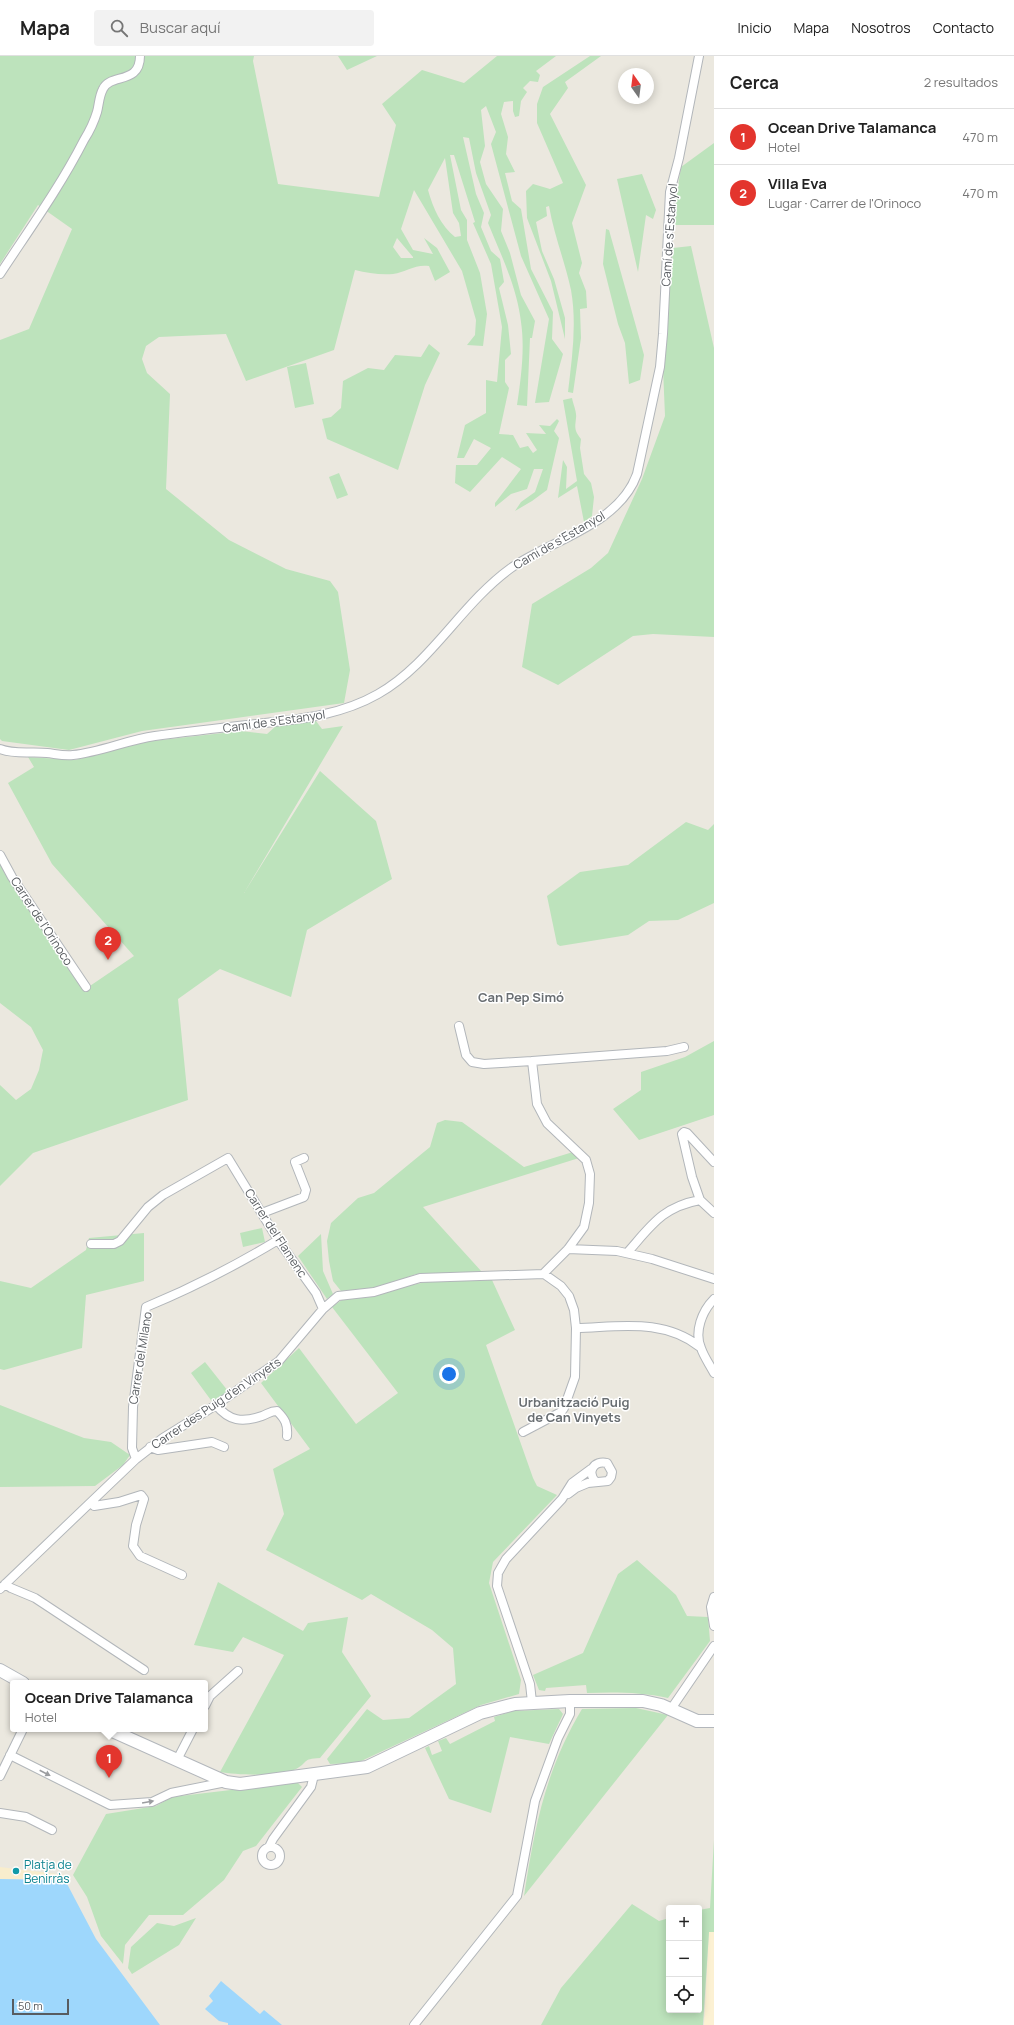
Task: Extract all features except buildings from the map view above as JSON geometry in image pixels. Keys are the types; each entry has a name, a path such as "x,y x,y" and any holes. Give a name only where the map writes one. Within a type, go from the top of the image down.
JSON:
{"street":[{"path":"0,274 58,186 85,139 97,112 103,88 108,83 128,77 135,71 140,61 140,56"},
{"name":"Camí de s'Estanyol","path":"0,749 13,752 39,752 72,756 148,737 317,717 365,700 382,691 416,664 487,587 510,569 533,554 589,525 625,498 632,488 638,474 660,367 670,192 675,167 679,158 699,56"},
{"name":"Carrer de l'Orinoco","path":"0,855 12,877 86,987"},
{"path":"459,1026 466,1054 472,1062 484,1064 667,1051 684,1047"},
{"path":"523,1432 560,1412 564,1408 575,1377 576,1328 574,1310 569,1296 552,1279 543,1274 568,1249 584,1227 589,1203 590,1174 586,1160 547,1123 537,1104 532,1061"},
{"path":"714,1162 687,1133 684,1132 682,1134 692,1177 700,1200 714,1213"},
{"name":"Carrer del Flamenc","path":"91,1244 114,1244 120,1241 148,1207 163,1195 228,1158 278,1240 316,1292 324,1309"},
{"path":"262,1213 304,1197 306,1190 295,1162 304,1158"},
{"path":"627,1253 665,1212 686,1203 700,1200"},
{"name":"Carrer del Milano","path":"136,1459 132,1448 133,1407 146,1307 186,1291 229,1269 278,1240"},
{"path":"568,1249 617,1251 652,1259 714,1278"},
{"name":"Carrer des Puig d'en Vinyets","path":"3,1586 150,1447 216,1405 279,1361 324,1309 338,1296 374,1292 420,1278 543,1274"},
{"path":"700,1347 699,1322 714,1300"},
{"path":"576,1328 652,1327 668,1329 686,1336 700,1347 714,1373"},
{"path":"216,1405 224,1415 233,1419 262,1416 271,1411 277,1411 283,1417 288,1426 287,1436"},
{"path":"150,1447 158,1450 212,1442 224,1447"},
{"path":"532,1702 530,1684 496,1579 501,1565 562,1499 576,1488 596,1482 601,1483 608,1481 612,1472 607,1463 601,1462 595,1464 591,1469 572,1483 562,1499"},
{"path":"591,1469 591,1475 596,1482"},
{"path":"91,1503 94,1506 119,1502 141,1495 144,1499 136,1525 133,1546 140,1556 182,1575"},
{"name":"Carrer des Puig d'en Vinyets","path":"3,1586 35,1598 144,1670"},
{"path":"714,1597 711,1607 714,1626"},
{"path":"671,1709 714,1646"},
{"path":"0,1670 18,1680"},
{"path":"208,1700 210,1696 238,1671"},
{"path":"414,2025 517,1896 535,1801 558,1738 570,1714 570,1701"},
{"path":"10,1755 110,1805 152,1802 171,1793 226,1782 246,1784 367,1768 480,1713 532,1702 643,1701 671,1709 697,1721 714,1721"},
{"path":"0,1776 22,1732"},
{"path":"115,1732 226,1782"},
{"path":"177,1760 191,1732"},
{"path":"269,1847 273,1839 311,1787 314,1775"},
{"path":"0,1813 26,1817 52,1830"}],"shaded area":[{"path":"709,1932 714,1932 714,2025 704,2025"}],"green space":[{"path":"0,56 254,56 253,61 278,184 379,197 396,125 382,104 422,70 464,83 497,56 556,56 536,71 540,75 538,82 530,81 523,88 527,92 521,101 519,116 515,117 513,111 513,101 504,102 501,114 508,137 506,154 515,172 505,173 512,201 521,209 531,269 553,312 552,339 563,354 549,402 535,403 549,319 521,256 491,144 496,132 486,106 481,110 485,146 480,162 486,184 503,209 501,231 510,253 521,295 535,321 532,338 530,338 527,406 517,405 523,343 516,296 508,271 488,223 491,215 476,173 469,138 463,137 476,194 484,213 481,227 491,251 500,259 504,282 499,288 508,325 511,354 505,360 505,382 509,388 499,434 513,435 520,448 528,446 533,453 537,450 526,433 546,434 539,425 550,426 557,419 559,421 554,431 559,438 547,490 532,501 515,511 521,502 535,492 543,469 534,469 527,489 511,494 495,507 495,503 521,469 502,457 470,492 455,483 456,465 477,465 491,448 474,439 464,458 457,458 465,425 486,413 486,380 497,382 502,327 491,264 473,223 475,222 454,155 450,155 461,210 467,220 467,240 480,273 487,314 483,346 467,345 475,335 476,320 462,271 414,190 401,229 413,250 433,254 424,238 437,248 450,272 435,281 429,266 419,266 393,274 374,274 355,270 334,350 246,381 226,334 159,337 146,346 142,359 147,373 170,394 166,489 229,540 286,569 330,581 338,592 350,670 344,703 142,731 69,750 2,741 0,739 0,340 29,329 72,229 38,205 0,264","holes":["445,158 453,213 459,223 461,236 455,237 450,233 438,216 428,190","397,238 413,257 413,258 401,258 393,247"]},
{"path":"338,56 377,56 347,70"},
{"path":"590,56 601,56 565,82 568,88 550,114 586,185 572,223 582,263 579,273 586,291 587,308 580,309 581,338 573,393 568,392 574,328 571,290 549,206 546,207 547,216 536,222 542,251 554,279 565,318 565,339 551,281 527,218 526,191 533,184 550,189 563,183 537,123 537,104 543,87"},
{"path":"714,143 714,225 672,225 681,167"},
{"path":"642,174 656,210 653,219 646,215 638,272 617,179"},
{"path":"606,229 609,230 644,355 640,380 629,384 625,343 618,324 603,264"},
{"path":"691,246 714,348 714,637 653,634 633,636 558,685 522,667 532,604 591,568 608,553 642,479 665,416 663,368 673,248"},
{"path":"429,344 440,353 425,385 398,470 327,439 322,419 331,417 341,408 343,381 368,368 384,370 395,355 421,357"},
{"path":"306,363 314,404 295,408 287,367"},
{"path":"572,398 576,413 576,429 581,439 580,448 584,474 591,483 594,497 592,516 584,522 577,486 558,498 563,460 567,467 566,489 577,481 563,400"},
{"path":"339,473 348,495 337,499 329,477"},
{"path":"316,721 322,729 343,726 244,893 320,771 376,821 392,879 307,930 291,997 220,969 178,999 188,1100 33,1153 0,1186 0,1085 16,1100 31,1089 39,1070 43,1050 31,1027 0,1003 0,864 10,882 84,990 134,956 52,864 8,783 34,767 28,757 75,760 143,742 241,731 267,734 276,726"},
{"path":"686,822 708,830 714,824 714,903 678,920 649,921 628,935 560,946 557,944 547,896 580,872 628,865"},
{"path":"714,1041 714,1115 639,1140 613,1109 641,1090 641,1072 685,1057"},
{"path":"445,1120 462,1122 524,1167 573,1152 579,1158 423,1207 482,1272 416,1274 378,1288 341,1291 333,1281 329,1261 327,1241 331,1223 358,1198 374,1193 430,1147 437,1123"},
{"path":"262,1228 265,1242 243,1247 240,1233"},
{"path":"144,1233 144,1281 86,1295 82,1348 4,1370 0,1369 0,1281 31,1288 86,1250 89,1238"},
{"path":"321,1234 323,1271 333,1294 327,1299 298,1256"},
{"path":"492,1280 515,1330 486,1345 533,1478 537,1486 557,1495 493,1562 489,1583 521,1680 519,1694 481,1705 357,1763 330,1764 327,1759 367,1709 383,1720 409,1718 456,1684 453,1648 432,1630 371,1594 362,1600 266,1550 284,1514 273,1469 310,1449 261,1383 299,1348 356,1424 398,1393 332,1307 343,1299 371,1297 407,1286 431,1281"},
{"path":"205,1362 228,1391 213,1403 191,1373"},
{"path":"0,1405 84,1438 111,1442 130,1455 123,1465 95,1486 0,1487"},
{"path":"637,1560 676,1595 687,1616 708,1617 710,1641 668,1698 628,1693 587,1693 586,1685 546,1688 545,1691 539,1690 533,1675 583,1653 618,1574"},
{"path":"218,1582 303,1631 308,1623 348,1617 342,1652 371,1696 320,1758 307,1760 300,1767 289,1772 270,1774 237,1774 220,1772 284,1655 243,1637 233,1652 194,1645"},
{"path":"636,1708 668,1715 524,1896 537,1822 550,1777 569,1732 582,1709"},
{"path":"559,1709 563,1714 549,1744 510,1737 491,1813 449,1799 425,1748 429,1746 432,1755 442,1751 438,1741 446,1738 450,1744 495,1721 494,1717 513,1711"},
{"path":"297,1782 302,1787 256,1846 243,1851 224,1880 183,1915 149,1915 125,1945 123,1964 101,1936 87,1897 73,1875 106,1814 156,1806 172,1797"},
{"path":"714,1840 714,1932 709,1932 703,2025 541,2025 561,1988 632,1904 659,1921 666,1919 666,2013 702,2013 702,1909 710,1908"},
{"path":"196,1918 179,1945 132,1974 128,1968 131,1947 157,1923 174,1926"}],"sand":[{"name":"Platja de Benirràs","path":"0,1867 65,1875 65,1880 0,1879"}],"water":[{"path":"0,1879 65,1880 96,1939 160,2025 0,2025"},
{"path":"221,1981 260,2014 264,2010 282,2025 228,2025 228,2023 219,2021 205,2009 213,2001 209,1996"}],"place":[{"name":"Villa Eva","path":"108,960"},
{"name":"Ocean Drive Talamanca","path":"109,1778"},
{"name":"Platja de Benirràs","path":"16,1871"}],"district":[{"name":"Can Pep Simó","path":"521,997"},
{"name":"Urbanització Puig de Can Vinyets","path":"574,1410"}]}
